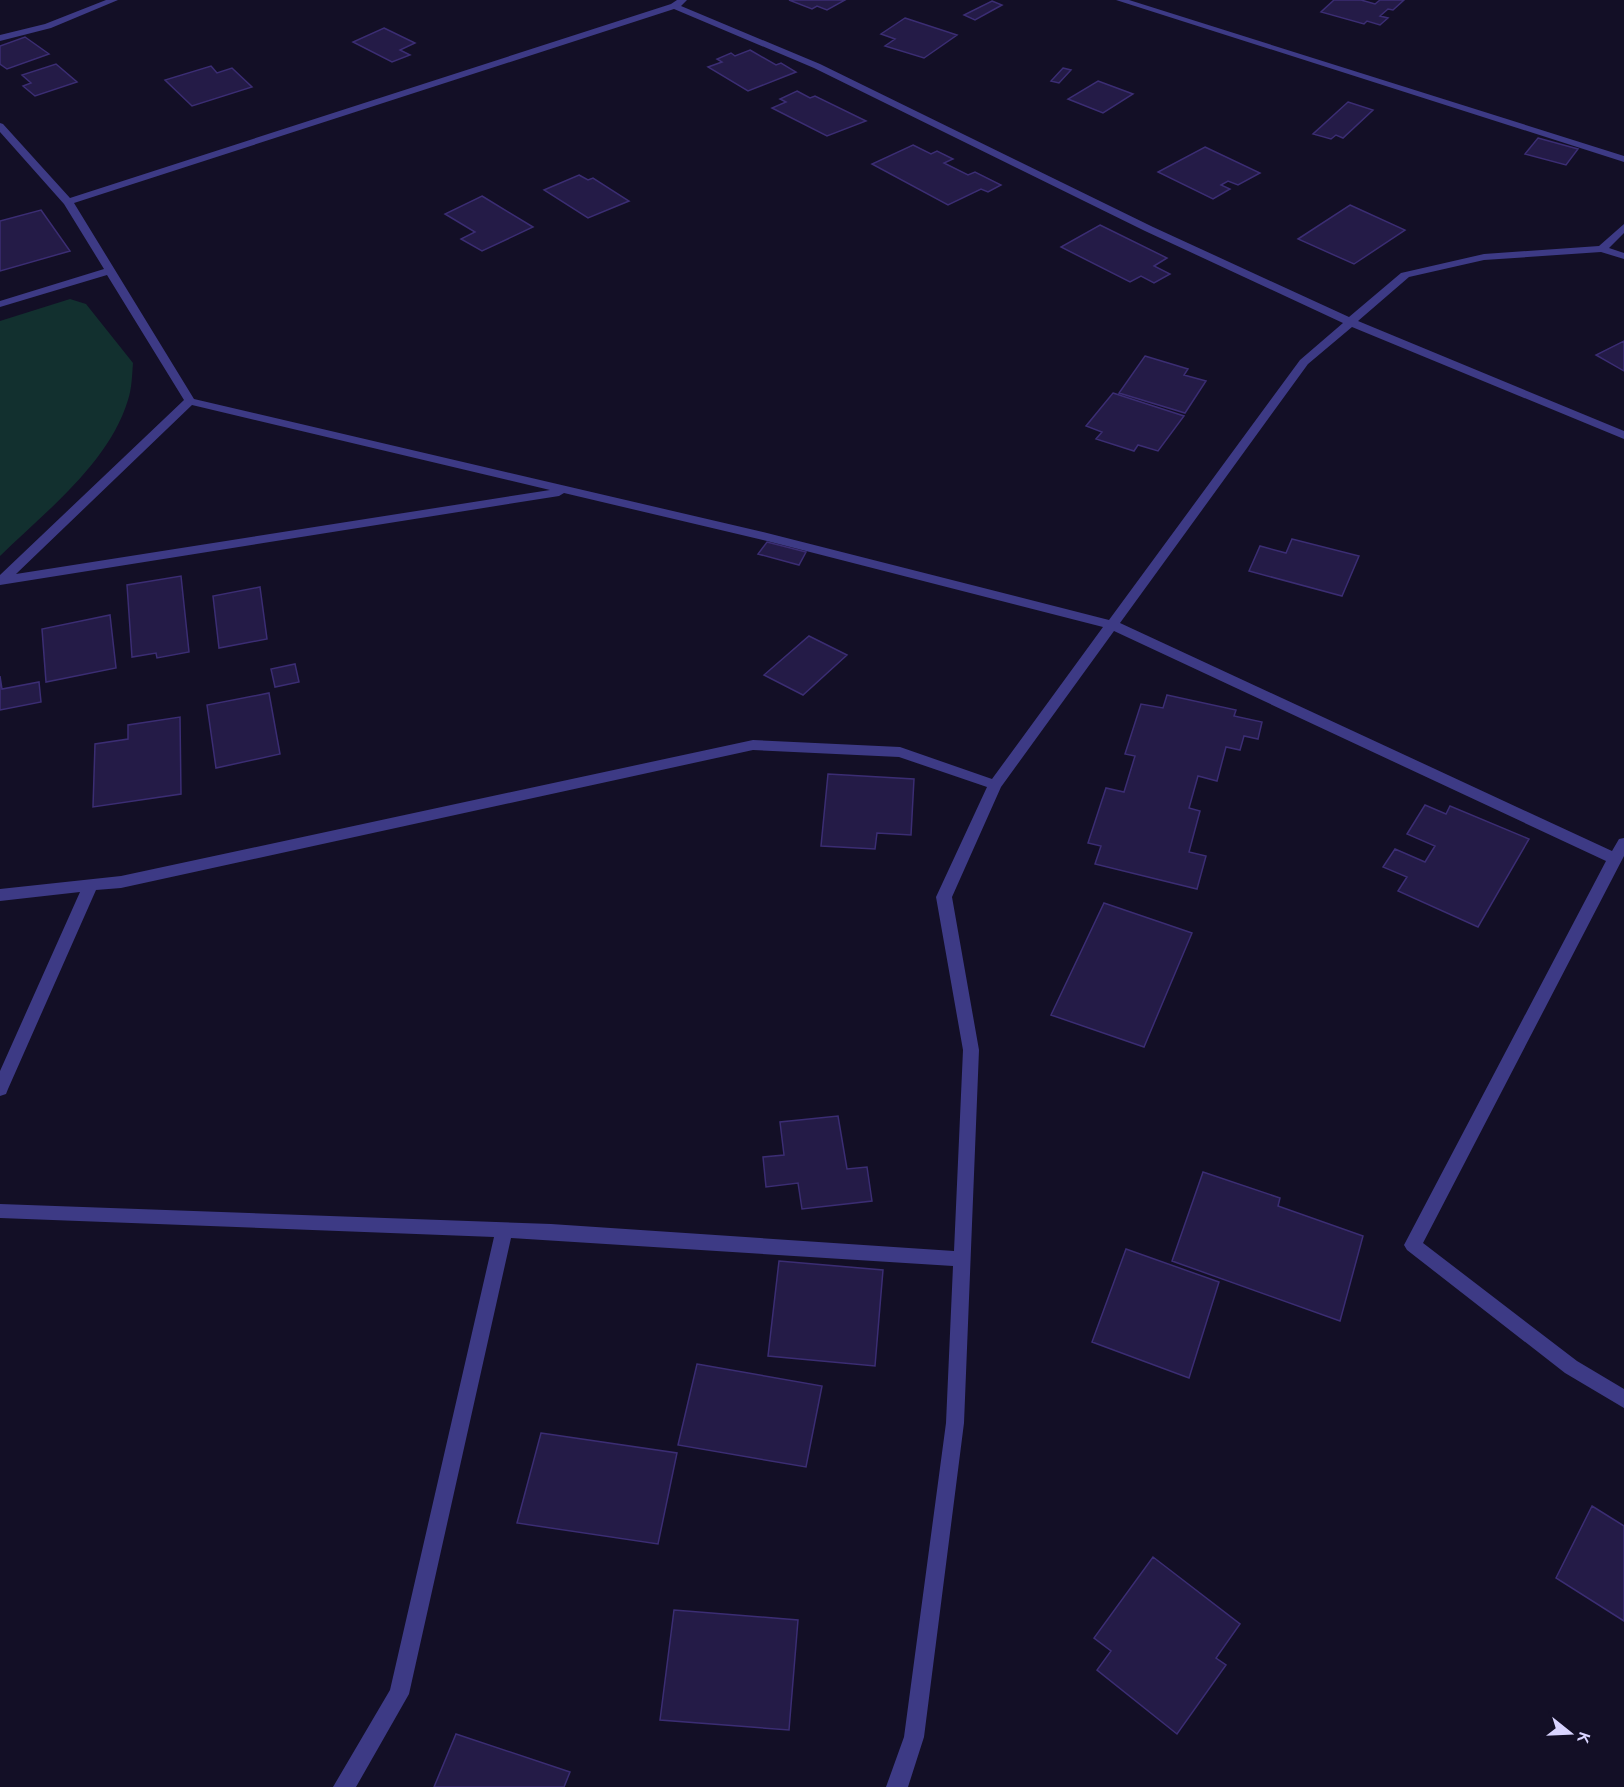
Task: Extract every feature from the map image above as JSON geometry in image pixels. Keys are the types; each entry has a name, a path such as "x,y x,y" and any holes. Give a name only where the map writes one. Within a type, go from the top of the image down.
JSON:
{"street":[{"path":"0,38 48,26 114,0"},
{"path":"1120,0 1624,159"},
{"path":"68,202 678,3 817,66 1149,229 1350,322 1624,435"},
{"path":"0,126 68,202 190,401 766,537 1113,624 1615,859"},
{"path":"1602,249 1624,227"},
{"path":"897,1787 914,1737 955,1423 972,1050 944,897 995,785 1304,362 1404,274 1484,257 1602,249 1624,256"},
{"path":"0,304 110,271"},
{"path":"0,581 190,401"},
{"path":"0,581 568,490"},
{"path":"0,896 121,882 753,745 900,752 995,785"},
{"path":"1624,843 1413,1245 1571,1367 1624,1400"},
{"path":"0,1089 91,885"},
{"path":"0,1211 504,1230 962,1259"},
{"path":"344,1787 399,1694 504,1230"}],"green space":[{"path":"70,299 86,304 133,363 129,395 119,423 91,465 56,503 0,556 0,321"}],"building":[{"path":"789,0 845,0 827,10 817,6 812,9"},
{"path":"1334,0 1361,0 1375,4 1380,0 1404,0 1393,10 1388,9 1380,16 1388,18 1380,25 1367,21 1364,24 1321,12"},
{"path":"992,1 1002,5 975,20 964,15"},
{"path":"905,18 957,35 924,58 885,46 895,39 881,34"},
{"path":"384,28 415,43 400,50 410,55 392,62 353,42"},
{"path":"25,37 49,54 7,69 0,64 0,46"},
{"path":"750,50 776,65 781,63 796,72 748,91 708,67 722,62 717,59 731,53 735,56"},
{"path":"56,64 77,82 35,96 23,86 31,83 22,75"},
{"path":"211,66 217,73 232,68 252,87 192,106 165,80"},
{"path":"1063,68 1071,70 1059,83 1051,81"},
{"path":"1098,81 1133,94 1103,113 1068,99"},
{"path":"797,91 810,98 815,96 866,121 827,136 772,108 786,102 780,99"},
{"path":"1348,102 1373,110 1343,138 1336,135 1331,139 1313,134"},
{"path":"1538,138 1578,149 1566,165 1525,154"},
{"path":"913,145 931,154 937,151 953,159 944,163 968,175 975,172 1001,185 988,192 981,189 948,205 872,164"},
{"path":"1205,147 1260,173 1238,185 1228,181 1221,185 1230,189 1213,199 1158,172"},
{"path":"579,175 588,180 593,178 629,201 588,218 544,190"},
{"path":"482,196 533,227 482,251 461,239 475,232 445,214"},
{"path":"1350,205 1405,230 1354,264 1298,239"},
{"path":"41,210 70,251 0,271 0,221"},
{"path":"1100,225 1167,258 1154,266 1170,274 1154,283 1141,276 1130,282 1061,247"},
{"path":"1624,341 1624,371 1596,355"},
{"path":"1145,356 1188,369 1184,375 1206,381 1185,413 1119,393"},
{"path":"1113,393 1184,416 1158,451 1138,445 1134,451 1096,439 1102,432 1086,426"},
{"path":"1292,539 1359,556 1342,596 1249,571 1260,546 1286,553"},
{"path":"767,542 806,552 799,565 758,554"},
{"path":"181,576 189,652 157,658 156,653 132,657 127,585"},
{"path":"260,587 267,639 219,648 213,596"},
{"path":"110,615 116,668 46,682 42,629"},
{"path":"809,636 847,655 803,695 764,675"},
{"path":"295,664 299,682 275,687 271,669"},
{"path":"0,676 2,689 39,682 41,702 0,710"},
{"path":"269,693 280,754 216,768 207,705"},
{"path":"1167,695 1236,710 1234,716 1262,722 1258,739 1244,736 1240,750 1226,747 1217,781 1198,776 1189,808 1200,811 1189,852 1206,856 1197,889 1095,864 1101,846 1088,843 1106,788 1124,792 1135,756 1125,754 1141,704 1163,708"},
{"path":"180,717 181,794 93,807 95,744 128,739 128,725"},
{"path":"828,774 914,779 911,835 877,833 875,849 821,846"},
{"path":"1425,805 1446,814 1450,806 1529,839 1478,927 1398,891 1407,877 1383,867 1395,849 1425,862 1435,846 1407,834"},
{"path":"1104,903 1192,933 1144,1047 1051,1015"},
{"path":"838,1116 847,1169 867,1167 872,1201 802,1209 798,1183 766,1187 763,1157 784,1155 780,1122"},
{"path":"1203,1172 1280,1198 1278,1206 1363,1236 1340,1321 1172,1261"},
{"path":"1126,1249 1219,1282 1189,1378 1092,1342"},
{"path":"779,1261 883,1270 875,1366 768,1356"},
{"path":"697,1364 822,1386 806,1467 678,1445"},
{"path":"541,1433 677,1453 658,1544 517,1523"},
{"path":"1592,1506 1624,1526 1624,1621 1556,1578"},
{"path":"1153,1557 1240,1624 1216,1658 1226,1665 1177,1734 1097,1670 1111,1651 1094,1638"},
{"path":"674,1610 798,1620 789,1730 660,1720"},
{"path":"456,1734 570,1772 564,1787 434,1787"}]}
